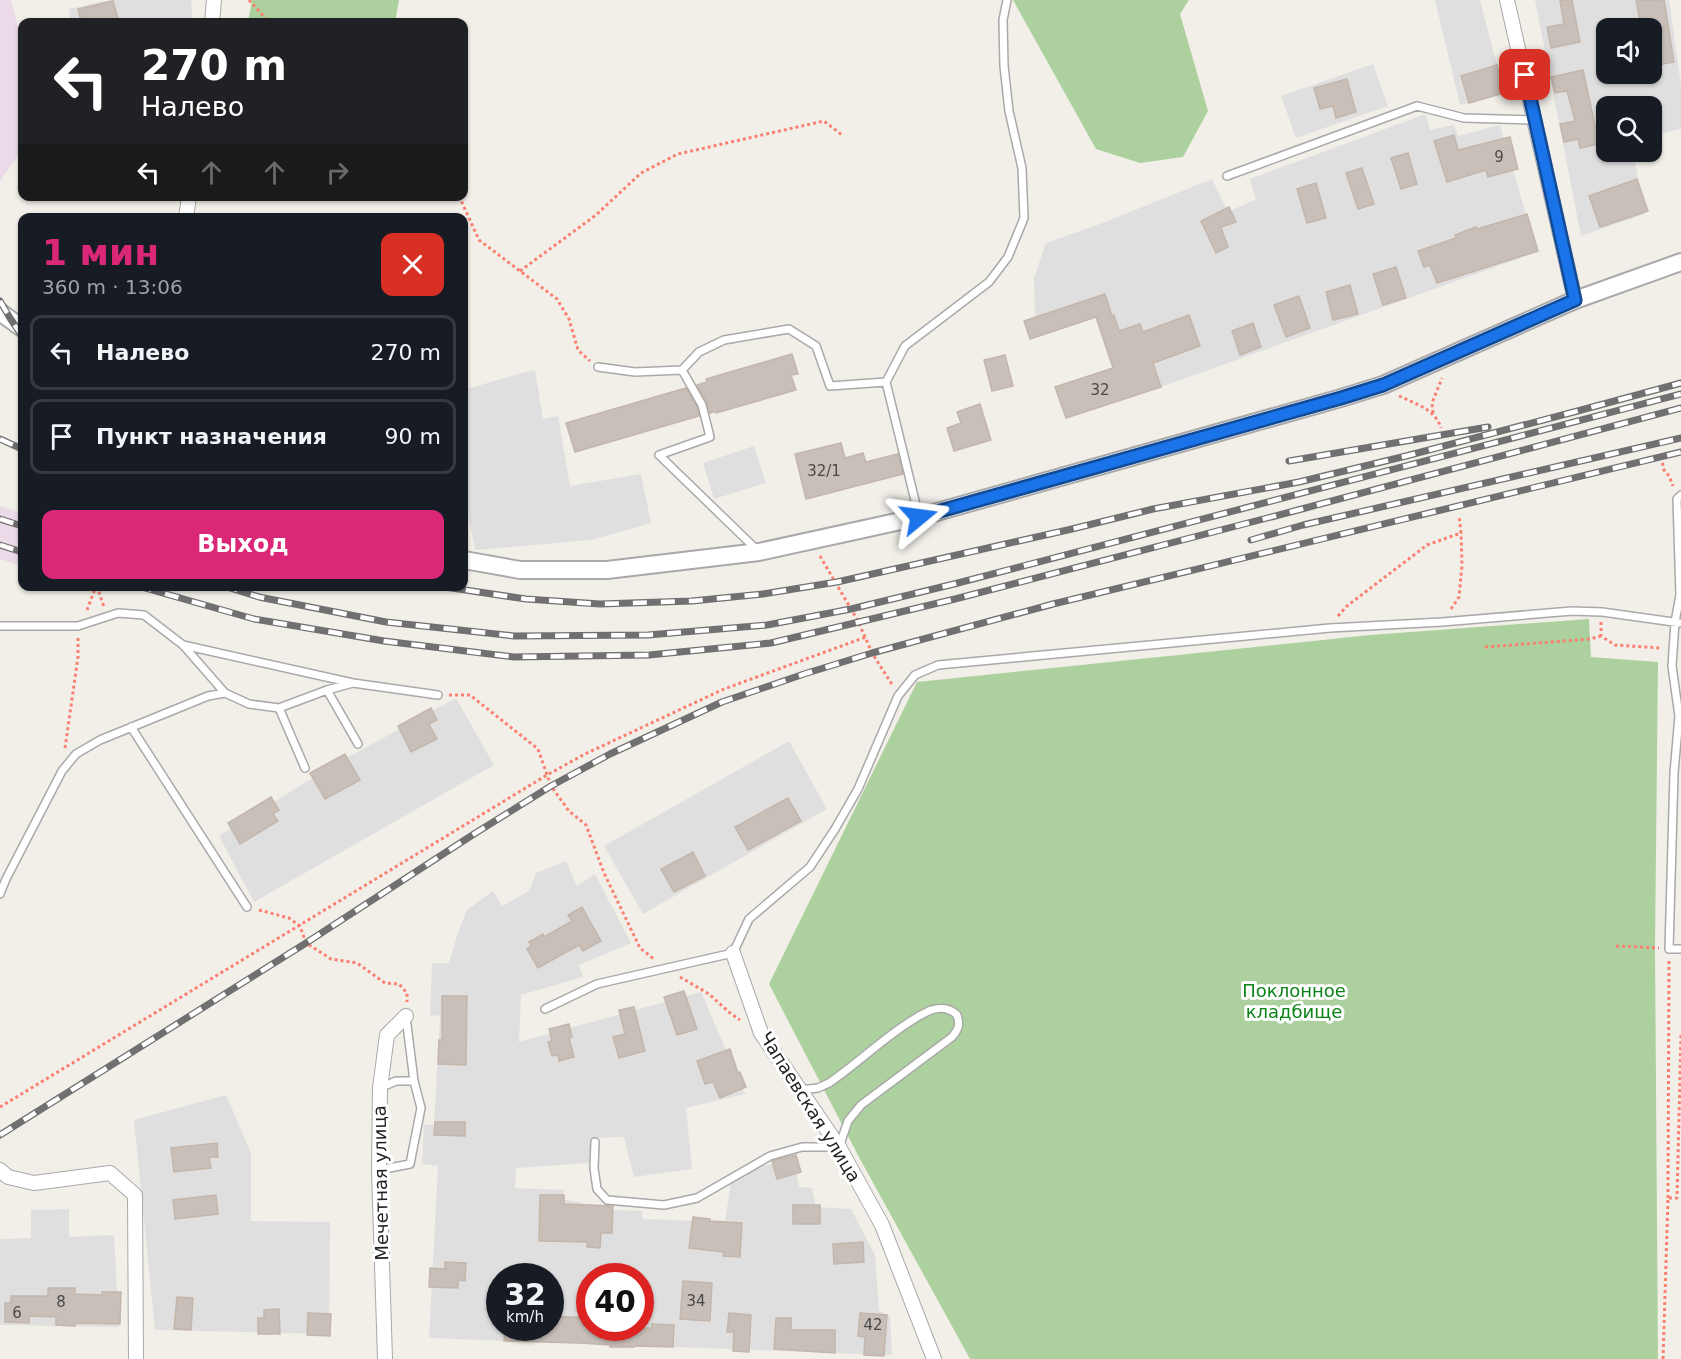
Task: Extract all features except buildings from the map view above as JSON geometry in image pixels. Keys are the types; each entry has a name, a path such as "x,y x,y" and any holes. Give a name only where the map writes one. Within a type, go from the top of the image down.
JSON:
{"street":[{"path":"212,18 214,0"},
{"path":"1507,0 1575,300"},
{"path":"468,561 520,570 607,570 759,552 919,517 1383,385 1575,300 1681,262"},
{"path":"0,312 18,325"},
{"name":"Чапаевская улица","path":"733,953 761,1033 839,1147 882,1225 934,1359"},
{"name":"Мечетная улица","path":"385,1359 379,1170 380,1088 387,1035 406,1016"},
{"path":"0,1170 8,1177 34,1182 110,1173 135,1195 136,1359"}],"lane":[{"path":"919,517 886,382 904,346 989,282 1008,257 1024,218 1022,168 1008,111 1004,66 1003,20 1006,0"},
{"path":"1227,176 1417,106 1464,118 1535,120"},
{"path":"598,367 635,372 682,370 699,352 724,340 789,329 816,346 830,386 886,382"},
{"path":"682,370 702,405 710,437 659,455 759,552"},
{"path":"1679,497 1680,595 1672,666 1679,716 1674,773 1669,949 1681,949"},
{"path":"545,1009 597,984 733,953 749,919 810,867 835,830 858,789 898,696 915,675 938,665 1330,628 1442,622 1572,611 1602,612 1678,623"},
{"path":"0,626 78,626 118,614 144,615 183,645 225,693 249,704 279,708 353,683"},
{"path":"183,645 353,683 438,695"},
{"path":"327,690 358,744"},
{"path":"0,894 62,771 76,754 100,740 131,727 208,696 225,693"},
{"path":"279,708 304,768"},
{"path":"131,727 247,907"},
{"path":"595,1142 594,1168 597,1189 606,1200 664,1205 697,1198 770,1156 802,1147 839,1147 848,1121 861,1105 952,1037 958,1030 960,1022 957,1015 947,1009 922,1014 895,1031 830,1083 818,1088 800,1090"},
{"path":"379,1170 410,1164 421,1108 414,1081 406,1016"},
{"path":"380,1088 396,1081 414,1081"}],"path":[{"path":"249,0 265,18"},
{"path":"520,271 596,215 641,173 678,154 824,121 842,135"},
{"path":"468,216 479,240 557,299 569,319 578,350 598,367"},
{"path":"1433,413 1432,403 1443,376 1441,359"},
{"path":"1383,385 1395,395 1433,413 1441,428"},
{"path":"1661,457 1664,470 1679,497"},
{"path":"1442,622 1459,597 1462,565 1459,516"},
{"path":"1330,628 1347,606 1396,567 1427,545 1461,533"},
{"path":"812,542 837,582 872,653 898,696"},
{"path":"62,771 78,657 78,626 94,591"},
{"path":"98,591 103,607 118,614"},
{"path":"1601,636 1602,612"},
{"path":"1485,647 1590,639 1601,636 1615,645 1670,648"},
{"path":"0,1107 585,753 724,689 866,637"},
{"path":"438,695 470,695 538,749 551,786 569,811 586,825 604,873 640,948 664,968 709,994 730,1014 761,1033"},
{"path":"247,907 289,918 300,926 306,943 331,959 357,963 385,983 399,984 407,993 406,1016"},
{"path":"1616,946 1669,949 1668,1198 1663,1359"},
{"path":"1668,1198 1677,1198 1681,1035"}],"shaded area":[{"path":"0,0 11,0 18,26 18,156 0,181"},
{"path":"110,0 191,0 193,18 70,18 69,9"},
{"path":"1435,0 1480,0 1504,93 1460,105"},
{"path":"1535,0 1669,0 1681,85 1681,129 1662,133 1662,96 1596,96 1596,162 1635,162 1645,214 1581,236"},
{"path":"1373,64 1388,106 1296,138 1281,96"},
{"path":"1426,114 1430,130 1454,125 1458,136 1500,125 1537,252 1161,387 1140,324 1119,331 1104,294 1035,317 1034,278 1046,243 1212,179 1228,212 1256,199 1250,179"},
{"path":"535,370 543,419 558,416 570,486 641,474 651,523 591,540 475,550 468,514 468,389"},
{"path":"754,446 766,483 714,499 703,463"},
{"path":"0,506 18,512 18,565 0,559"},
{"path":"456,698 494,765 254,902 219,836 325,770"},
{"path":"789,741 827,809 643,914 604,846"},
{"path":"566,861 577,886 595,874 631,943 579,965 583,977 521,995 519,1042 701,992 745,1094 686,1108 692,1169 634,1177 624,1137 591,1138 589,1163 516,1168 515,1188 564,1190 564,1200 581,1202 592,1209 642,1211 643,1219 725,1222 731,1181 755,1167 794,1160 799,1187 812,1188 816,1207 851,1209 875,1255 879,1311 890,1316 892,1355 511,1341 564,1341 564,1263 486,1263 486,1340 429,1338 438,1166 422,1164 424,1125 434,1125 440,1016 430,1015 432,963 449,963 467,910 493,891 502,906 529,891 536,873"},
{"path":"226,1095 251,1153 251,1221 330,1222 329,1334 155,1330 134,1120"},
{"path":"69,1209 69,1237 114,1235 119,1327 0,1325 0,1239 31,1238 31,1210"}],"green space":[{"path":"252,0 399,0 396,18 249,18"},
{"path":"1013,0 1189,0 1180,14 1208,111 1183,157 1140,163 1096,149"},
{"name":"Поклонное кладбище","path":"1589,619 1591,657 1658,662 1655,948 1658,1359 970,1359 860,1159 769,984 917,682 1370,635"}],"railway":[{"path":"0,301 18,330"},
{"path":"468,590 526,599 600,604 692,601 763,594 837,582 1153,509 1299,482 1681,383"},
{"path":"240,591 259,597 386,622 514,636 648,635 767,625 851,609 954,584 1681,394"},
{"path":"156,591 254,619 384,641 514,657 649,655 771,643 955,599 1681,408"},
{"path":"1289,461 1488,427"},
{"path":"1251,540 1303,525 1681,438"},
{"path":"0,439 18,447"},
{"path":"0,1135 551,786 610,754 722,702 872,653 1053,604 1681,452"},
{"path":"0,519 18,525"},
{"path":"0,545 18,551"}],"route":[{"path":"919,517 1383,385 1575,300 1525,75"}]}
